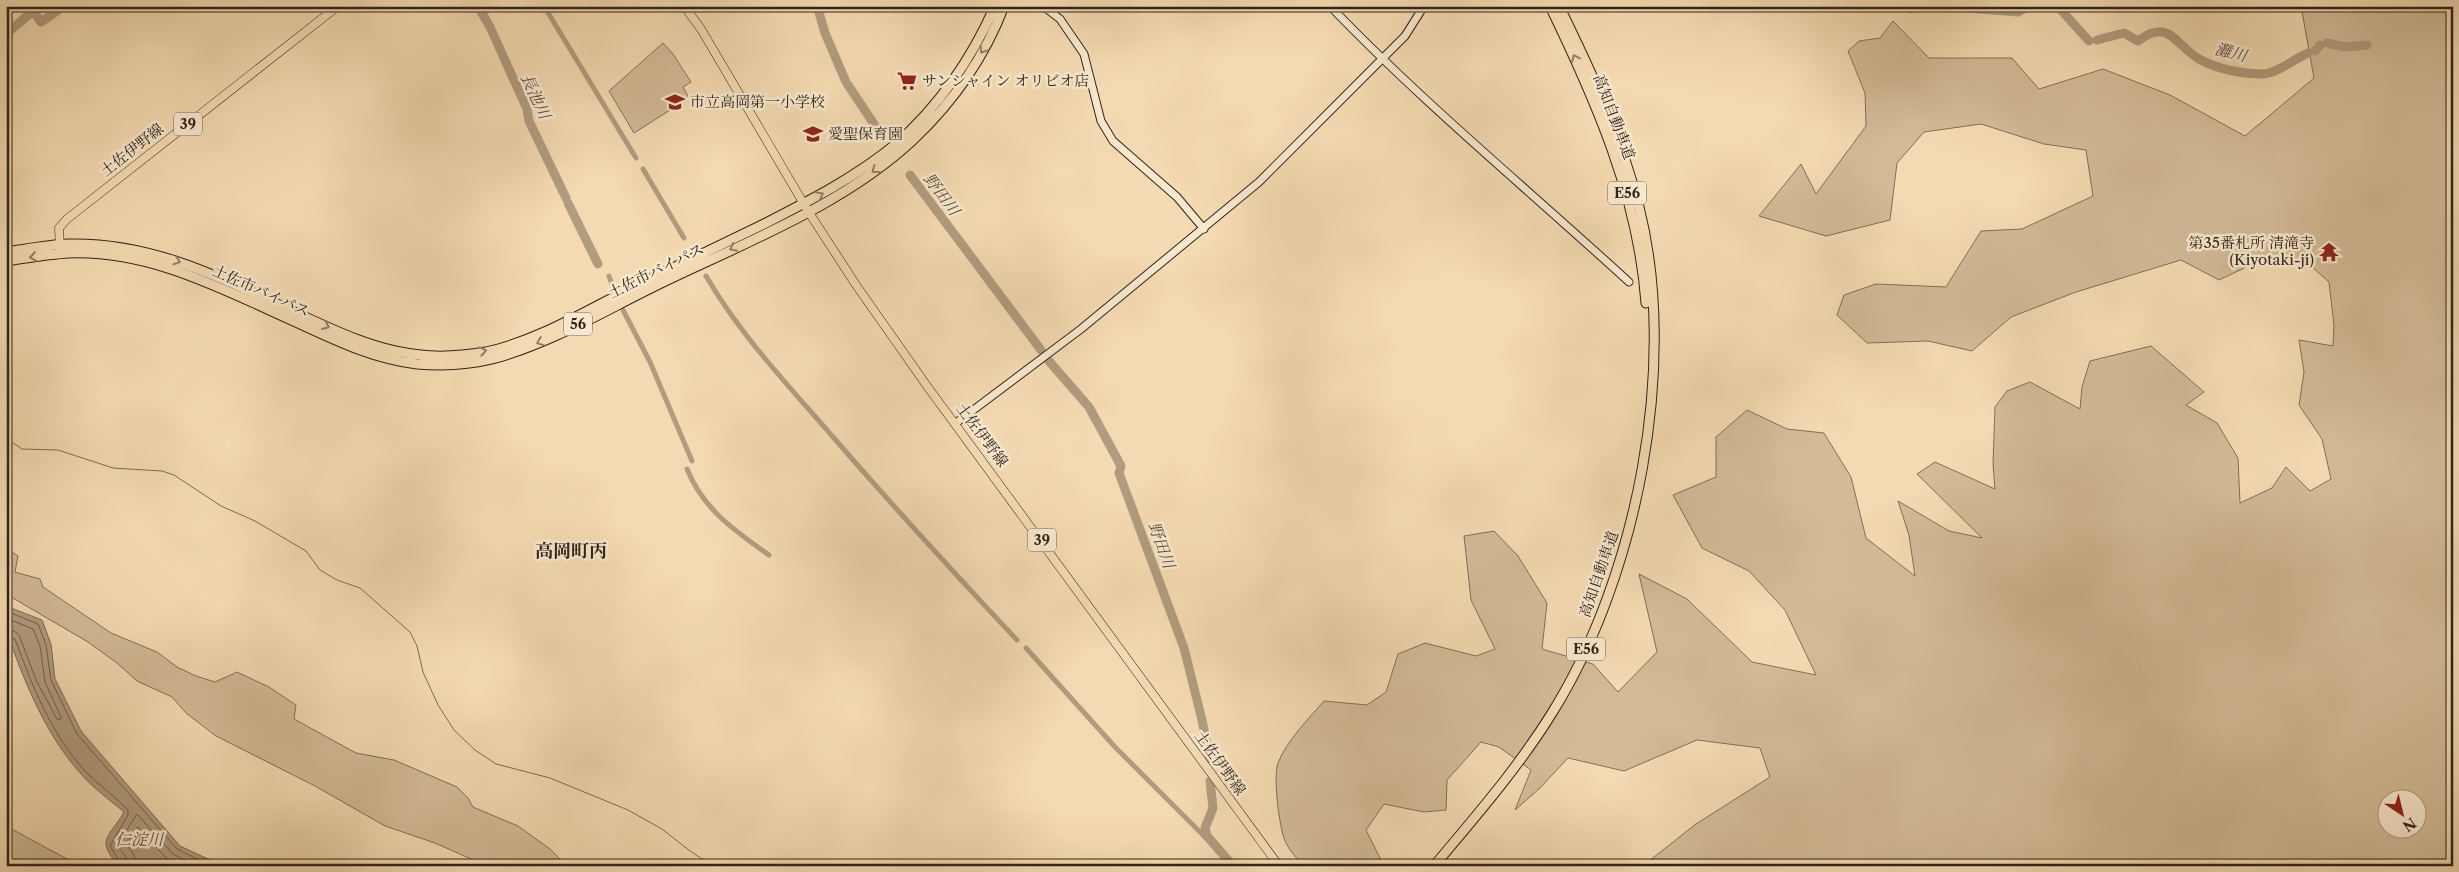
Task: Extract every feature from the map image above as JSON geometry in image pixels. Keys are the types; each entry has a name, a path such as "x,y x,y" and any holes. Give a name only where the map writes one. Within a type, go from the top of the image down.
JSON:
{"highway":[{"name":"土佐市バイパス","path":"806,208 883,154 925,115 970,55 994,6"},
{"name":"土佐市バイパス","path":"6,252 111,247 163,256 198,267 344,334 381,348 416,355 460,355 486,352 536,334 806,208 865,178 915,138 942,109 966,78 987,44 1004,6"},
{"name":"高知自動車道","path":"1550,6 1598,108 1633,212 1644,274 1652,393"},
{"name":"高知自動車道","path":"1434,866 1493,795 1527,750 1552,714 1581,659 1603,611 1621,560 1634,508 1652,393 1654,337 1651,274 1640,208 1606,105 1559,6"},
{"name":"土佐市バイパス","path":"6,262 60,249"}],"main road":[{"name":"土佐伊野線","path":"60,249 59,228 67,219 338,6"},
{"name":"土佐伊野線","path":"684,6 701,29 806,208 927,386 956,423 1279,866"}],"street":[{"path":"1043,6 1060,19 1084,54 1101,120 1113,141 1177,197 1204,229"},
{"path":"1330,6 1382,60 1433,108 1541,201 1628,282"},
{"path":"956,423 1050,354 1204,229 1282,162 1382,60 1412,27 1424,6"}],"shaded area":[{"path":"2301,6 2453,6 2453,866 1624,866 1649,861 1696,824 1770,777 1760,748 1697,740 1624,771 1568,758 1540,788 1515,810 1531,770 1499,747 1481,742 1447,780 1446,810 1424,812 1384,804 1366,830 1384,866 1304,866 1292,853 1285,842 1280,822 1276,789 1278,763 1292,739 1324,701 1367,705 1386,692 1398,654 1425,643 1476,656 1495,649 1471,600 1464,536 1494,531 1518,556 1547,603 1542,649 1593,664 1618,692 1657,652 1639,574 1687,599 1752,662 1816,675 1785,610 1749,571 1702,548 1673,495 1716,477 1716,437 1747,410 1787,429 1824,433 1851,477 1866,538 1915,576 1909,535 1898,501 1949,531 1982,538 1917,474 1935,462 1995,489 1993,464 1995,407 2007,391 2030,382 2080,409 2082,387 2090,361 2151,346 2204,392 2186,405 2217,423 2238,458 2240,503 2272,488 2286,467 2310,491 2331,479 2322,439 2299,405 2304,372 2299,340 2333,346 2334,325 2329,282 2304,260 2255,263 2219,280 2181,260 2076,292 2011,317 1972,351 1928,341 1867,343 1837,315 1844,295 1876,284 1946,287 1981,231 2022,229 2093,196 2086,150 2044,144 1981,124 1924,132 1897,163 1890,220 1826,236 1759,216 1801,164 1816,194 1866,126 1865,93 1848,51 1859,41 1880,38 1893,21 1929,58 2012,58 2039,89 2103,69 2170,95 2245,136 2314,78"},
{"path":"663,43 673,54 691,82 683,87 689,98 634,133 609,91"},
{"path":"6,548 18,556 15,572 40,579 43,587 111,633 157,652 177,667 196,676 215,682 237,672 269,687 296,705 294,719 356,753 394,760 457,787 468,798 473,807 518,826 550,849 565,864 571,866 487,866 435,843 385,826 315,786 216,736 186,713 172,697 137,681 117,663 88,642 6,594"},
{"path":"6,826 80,866 6,866"}],"water":[{"name":"仁淀川","path":"6,606 42,620 51,644 55,679 81,731 180,846 223,866 119,866 106,844 109,833 124,812 81,774 48,728 23,676 10,641 6,640"}],"waterway":[{"path":"6,34 33,11 41,22 64,6"},
{"name":"長池川","path":"478,6 490,27 527,109 529,121 566,198"},
{"path":"544,6 636,158"},
{"name":"野田川","path":"817,6 825,33 846,82"},
{"name":"灘川","path":"1906,6 1911,9 1921,6"},
{"name":"灘川","path":"1943,6 2018,12 2029,6"},
{"name":"灘川","path":"2062,11 2089,41"},
{"name":"灘川","path":"2097,40 2124,33 2138,41 2149,34 2165,32 2206,63 2238,72 2255,74 2269,73 2308,53"},
{"name":"灘川","path":"2327,43 2345,47 2367,45"},
{"name":"灘川","path":"2315,51 2320,45"},
{"name":"野田川","path":"848,85 878,130"},
{"path":"643,169 684,238"},
{"name":"野田川","path":"910,175 1041,350"},
{"name":"長池川","path":"568,203 598,264"},
{"path":"609,276 613,287"},
{"path":"706,276 734,319 782,379 901,514 1017,640"},
{"path":"623,310 649,360"},
{"name":"野田川","path":"1048,360 1089,407 1121,466 1119,473 1184,648 1210,760"},
{"path":"650,362 692,461"},
{"path":"6,438 22,449 58,450 113,468 162,471 174,475 221,506 255,521 306,551 320,570 337,580 360,588 410,632 417,646 423,672 438,705 454,730 475,750 496,764 550,778 628,810 662,829 713,866"},
{"path":"687,469 702,496 721,518 769,555"},
{"path":"1026,648 1115,747 1214,846"},
{"name":"野田川","path":"1210,781 1213,808 1205,828 1207,836 1233,866"}],"place":[{"name":"サンシャイン オリビオ店","path":"907,81"},
{"name":"市立高岡第一小学校","path":"675,102"},
{"name":"愛聖保育園","path":"813,134"},
{"name":"第35番札所 清滝寺 (Kiyotaki-ji)","path":"2329,252"}],"district":[{"name":"高岡町丙","path":"571,551"}]}
